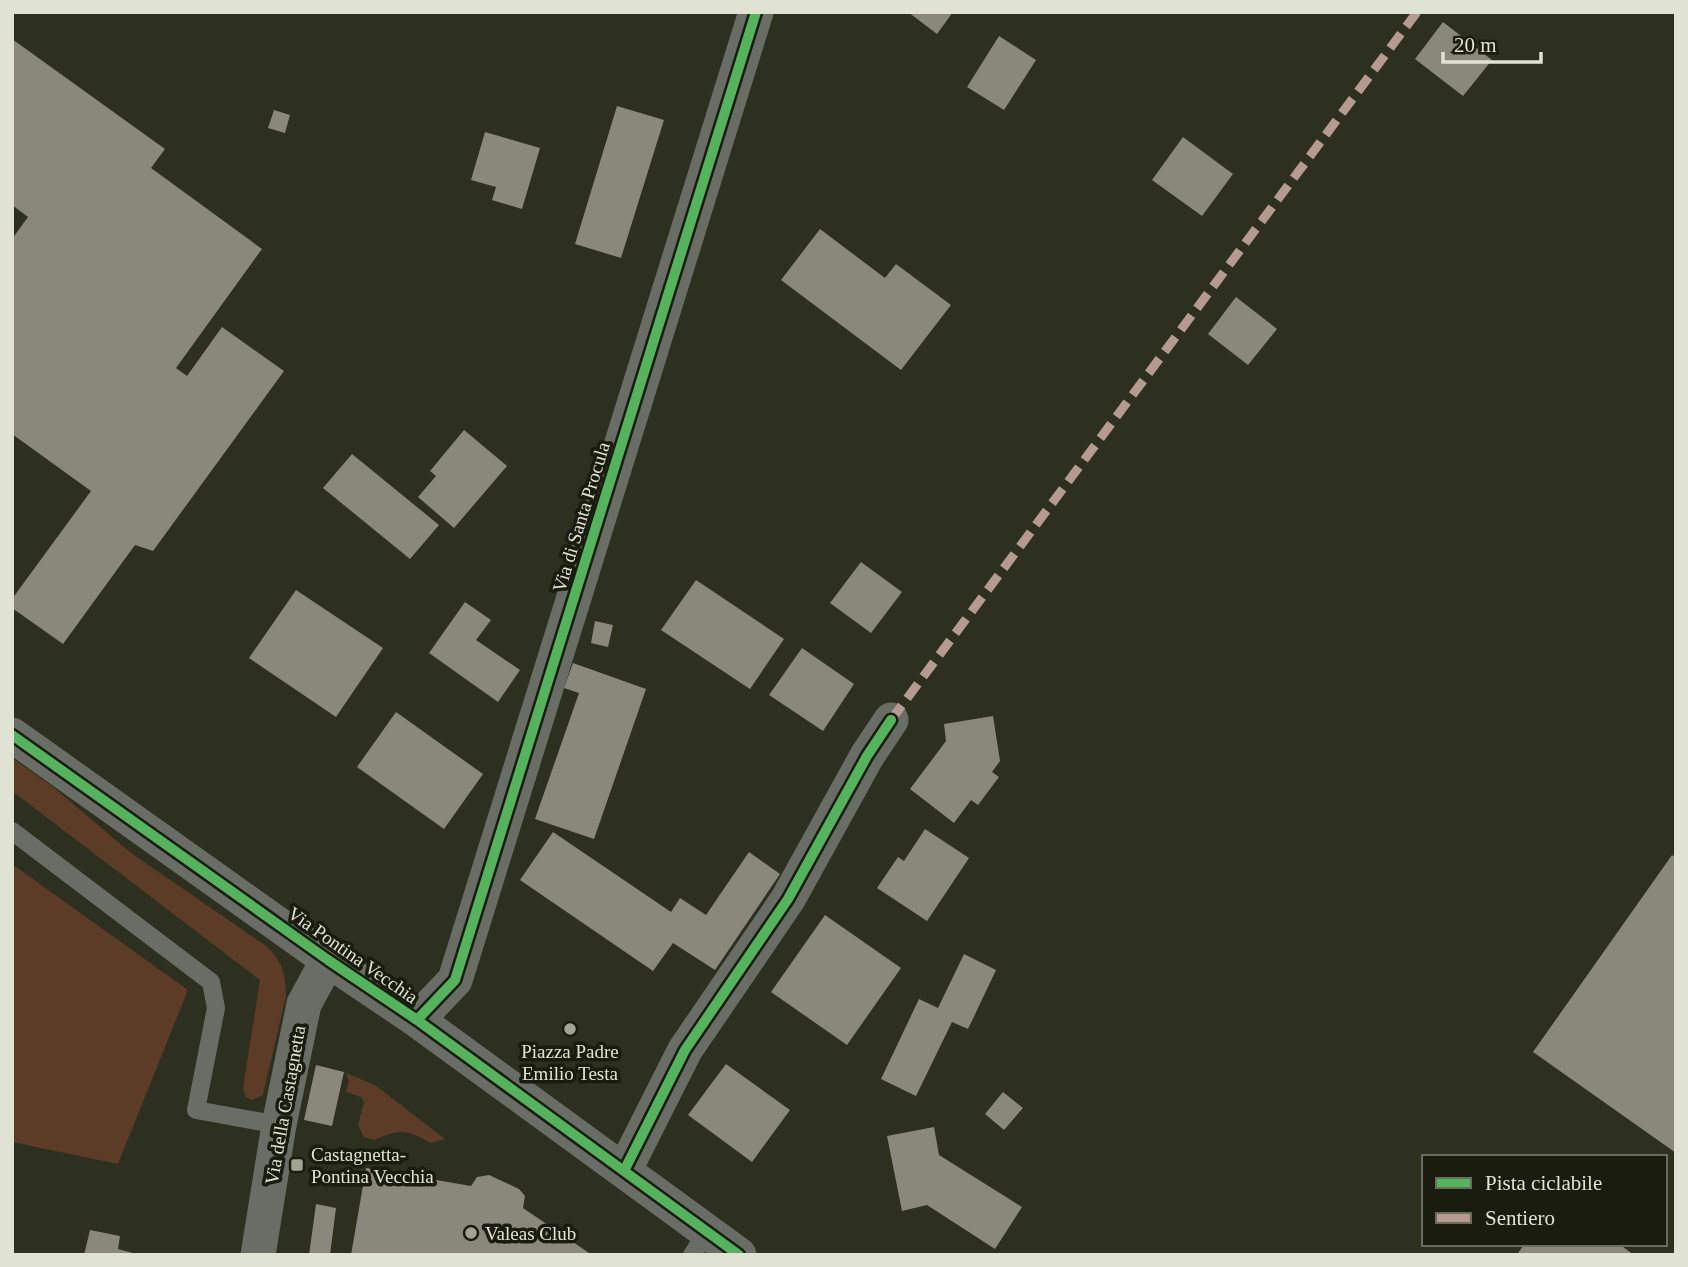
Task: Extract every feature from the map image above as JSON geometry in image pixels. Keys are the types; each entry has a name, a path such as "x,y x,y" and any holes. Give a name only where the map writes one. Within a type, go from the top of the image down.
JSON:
{"street":[{"name":"Via di Santa Procula","path":"417,1020 455,980 756,12"},
{"path":"624,1171 684,1050 788,900 860,768 891,720"},
{"name":"Via Pontina Vecchia","path":"12,735 328,960 417,1020 624,1171 700,1243 739,1255"},
{"name":"Via della Castagnetta","path":"258,1255 279,1125 304,1004 328,960"}],"lane":[{"path":"12,831 211,982 216,1008 196,1110 279,1125"}],"shaded area":[{"path":"12,758 52,786 131,853 266,946 276,957 284,975 286,996 263,1095 252,1100 246,1097 243,1088 260,980 12,791"},
{"path":"12,864 188,990 118,1164 12,1142"},
{"path":"346,1073 375,1085 445,1139 431,1143 403,1132 375,1140 364,1137 358,1125 364,1102 361,1097 346,1092 349,1082"}],"building":[{"path":"908,12 953,12 937,34"},
{"path":"1443,22 1492,60 1463,96 1415,59"},
{"path":"999,36 1036,60 1004,110 967,87"},
{"path":"12,39 165,149 151,168 262,249 176,368 187,376 222,327 284,371 153,551 135,545 63,644 12,608 12,599 91,491 12,434 12,239 28,217 12,205"},
{"path":"617,106 664,120 621,258 575,244"},
{"path":"274,110 290,115 285,133 268,128"},
{"path":"485,132 540,148 522,209 492,200 496,187 471,180"},
{"path":"1183,137 1233,174 1202,216 1152,180"},
{"path":"820,229 885,278 896,264 951,305 901,370 781,280"},
{"path":"1236,297 1277,329 1248,365 1208,334"},
{"path":"464,430 507,466 454,528 418,497 436,476 430,471"},
{"path":"352,454 439,525 410,559 323,488"},
{"path":"861,562 902,592 871,633 830,603"},
{"path":"696,580 784,639 750,689 661,630"},
{"path":"296,590 383,648 336,717 249,658"},
{"path":"465,602 491,620 476,640 520,670 498,702 429,653"},
{"path":"595,621 613,625 608,647 591,643"},
{"path":"802,648 854,684 823,731 769,695"},
{"path":"573,663 646,689 594,839 535,819 579,693 564,688"},
{"path":"396,712 483,774 444,829 357,767"},
{"path":"993,716 1000,761 992,772 999,777 978,805 971,800 954,823 910,789 946,741 944,724"},
{"path":"925,829 969,858 927,921 877,888 898,857 904,861"},
{"path":"553,832 671,912 680,898 706,915 749,852 780,874 715,970 673,943 653,971 520,880"},
{"path":"1672,855 1676,858 1676,1153 1533,1052"},
{"path":"825,915 901,968 847,1045 771,992"},
{"path":"964,954 996,970 968,1029 952,1022 916,1096 881,1079 919,999 938,1008"},
{"path":"726,1064 790,1110 752,1162 688,1115"},
{"path":"316,1065 344,1072 332,1126 304,1120"},
{"path":"1003,1092 1023,1108 1004,1130 985,1114"},
{"path":"934,1127 939,1155 1022,1207 995,1249 927,1205 902,1211 887,1136"},
{"path":"366,1168 471,1186 477,1177 489,1175 519,1189 525,1196 523,1208 592,1255 351,1255"},
{"path":"316,1204 336,1208 330,1255 309,1255"},
{"path":"90,1230 120,1236 118,1249 140,1255 84,1255"},
{"path":"1523,1246 1622,1246 1634,1255 1517,1255"}],"marked path":[{"path":"891,720 1417,12"}],"cycle path":[{"path":"417,1020 455,980 756,12"},
{"path":"624,1171 685,1050 788,899 867,756 891,720"},
{"path":"12,735 328,960 417,1020 739,1255"}],"place":[{"name":"Piazza Padre Emilio Testa","path":"570,1029"},
{"name":"Castagnetta- Pontina Vecchia","path":"297,1165"},
{"name":"Valeas Club","path":"471,1233"}]}
